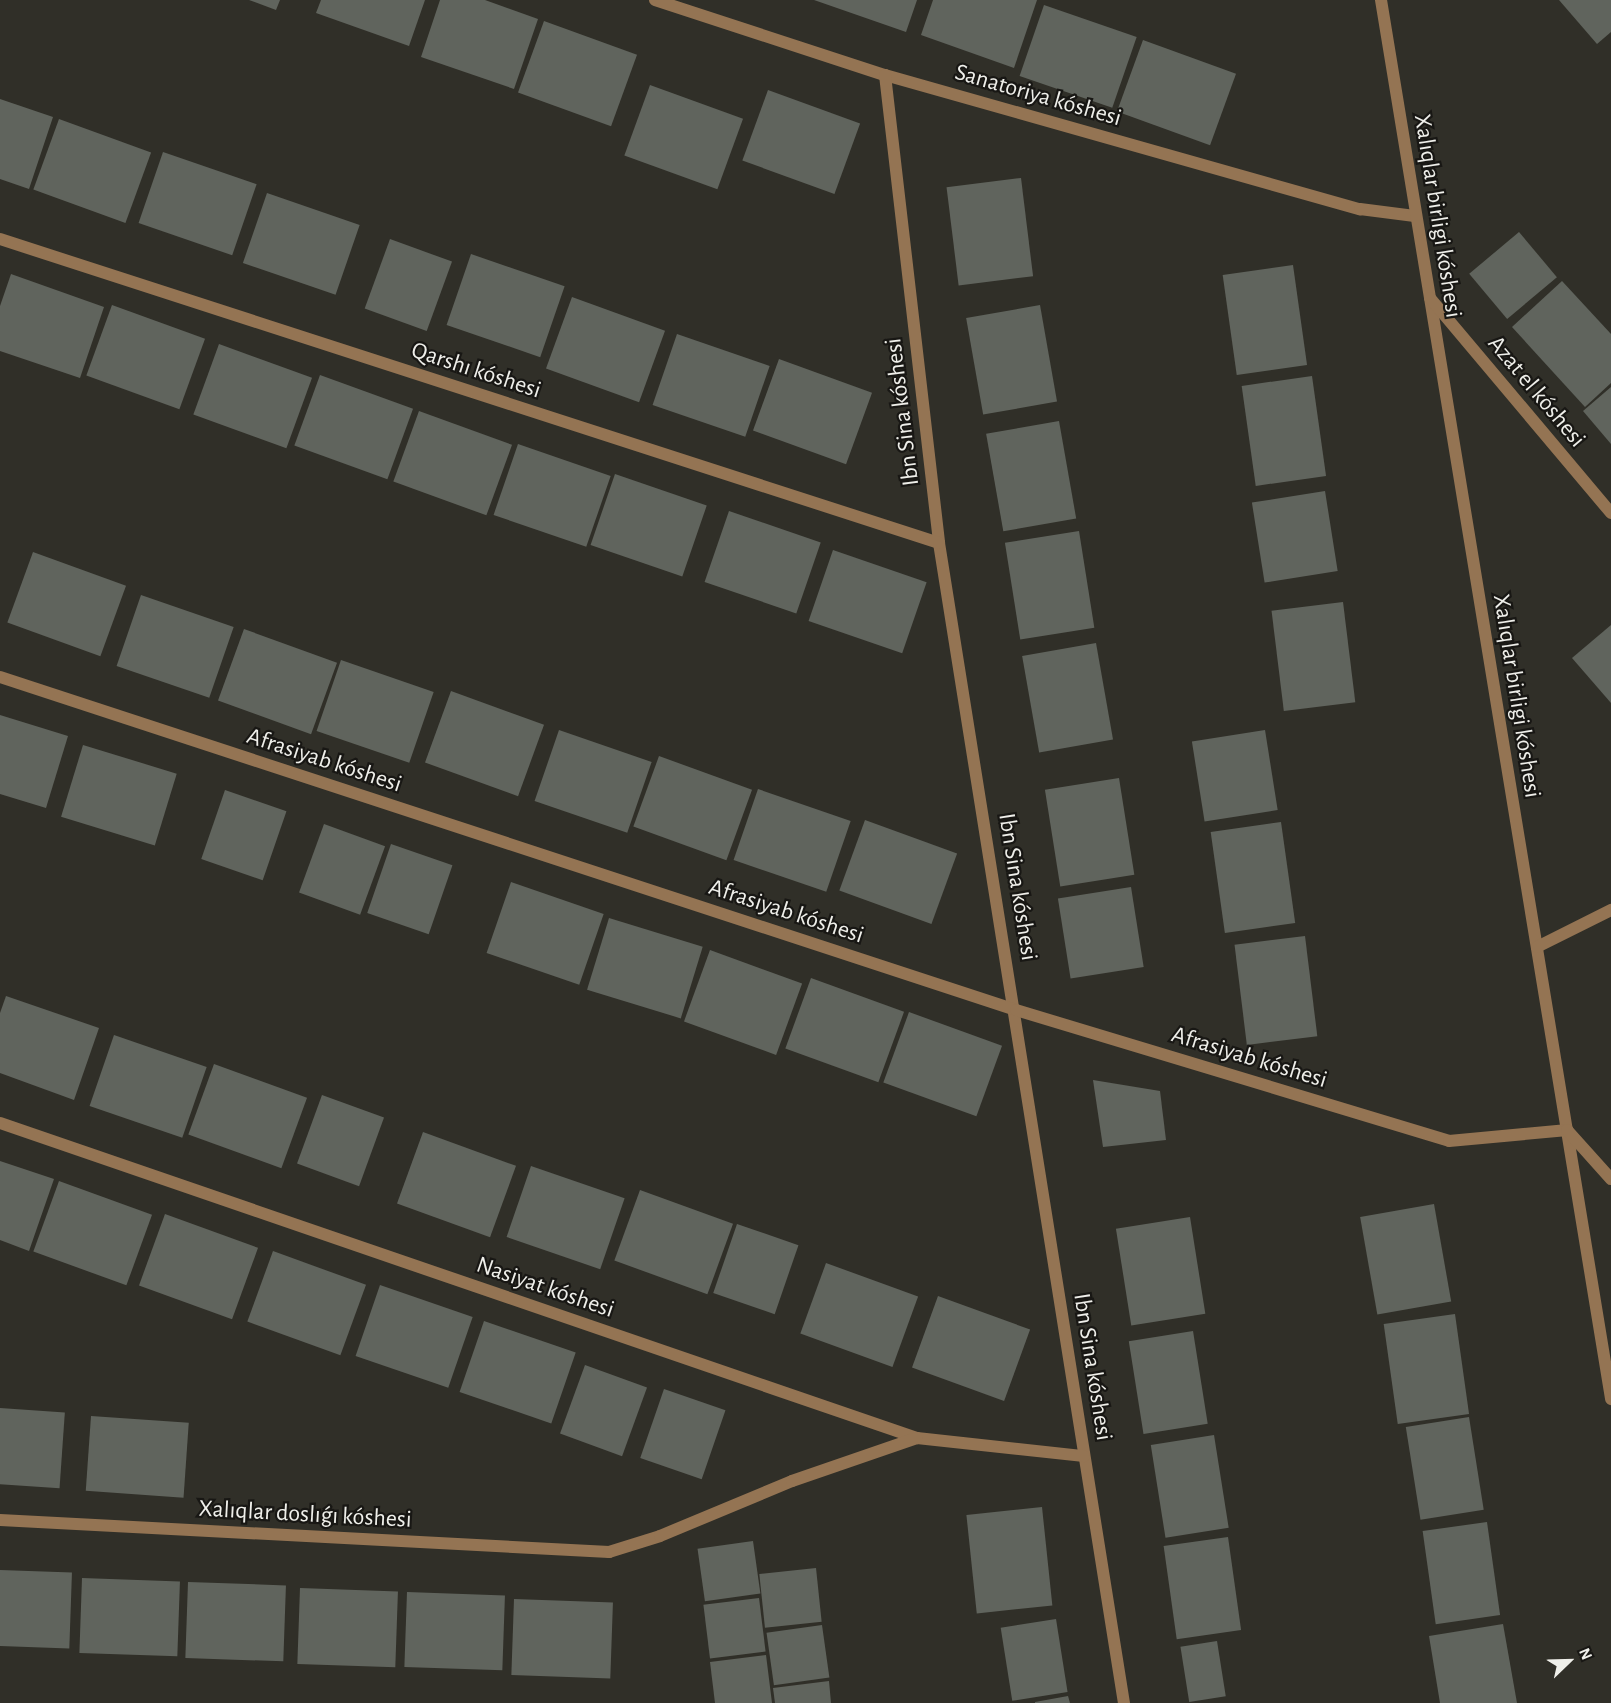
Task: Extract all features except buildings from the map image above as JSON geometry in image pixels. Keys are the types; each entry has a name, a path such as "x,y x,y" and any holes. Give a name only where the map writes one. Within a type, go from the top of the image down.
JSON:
{"street":[{"name":"Sanatoriya kóshesi","path":"655,0 885,75 1360,209 1415,216"},
{"name":"Xalıqlar birligi kóshesi","path":"1381,0 1611,1399"},
{"name":"Ibn Sina kóshesi","path":"885,75 939,543 1016,1010 1124,1703"},
{"name":"Qarshı kóshesi","path":"0,239 939,543"},
{"name":"Azat el kóshesi","path":"1429,298 1611,513"},
{"name":"Afrasiyab kóshesi","path":"0,677 1016,1010 1449,1141 1567,1130"},
{"path":"1537,947 1611,910"},
{"name":"Nasiyat kóshesi","path":"0,1123 917,1438 1084,1456"},
{"path":"1567,1130 1611,1179"},
{"name":"Xalıqlar doslıǵı kóshesi","path":"0,1520 609,1552 660,1536 792,1481 917,1438"}]}
